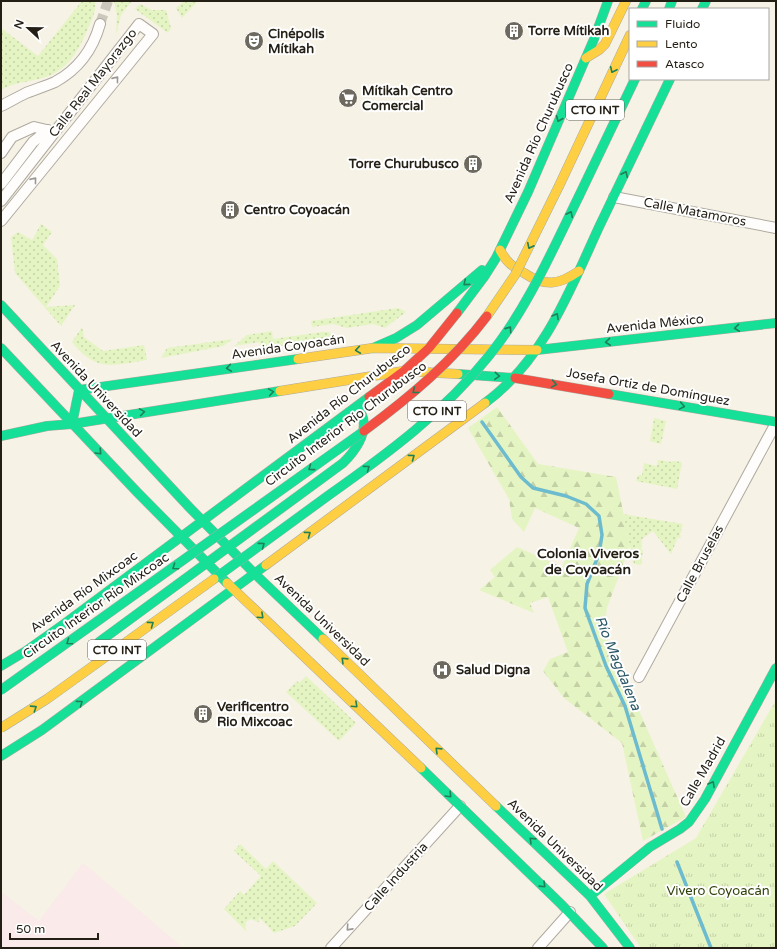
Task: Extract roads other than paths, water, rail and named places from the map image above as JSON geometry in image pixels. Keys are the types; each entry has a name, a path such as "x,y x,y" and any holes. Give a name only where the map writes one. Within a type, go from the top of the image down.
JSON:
{"main road":[{"name":"Avenida Río Churubusco","path":"180,537 404,371 429,348 446,327 484,277 498,254 528,192 586,58 608,1"},
{"path":"586,58 600,50 606,44 626,1"},
{"name":"Circuito Interior Río Churubusco","path":"207,544 373,424 430,379 477,329 502,295 520,265 629,37"},
{"name":"CTO INT","path":"1,728 47,699 230,568 396,446 424,423 466,383 500,341 525,304 635,80"},
{"name":"CTO INT","path":"1,756 42,730 101,687 494,397 515,378 537,350 558,314 670,80"},
{"path":"373,348 396,338 417,325 498,254 510,265 544,283 558,282 579,271"},
{"name":"Avenida Universidad","path":"1,305 104,418 227,547 590,896 630,948"},
{"name":"Avenida México","path":"537,350 776,323"},
{"path":"1,348 180,537 232,589 430,776 570,912 603,948"},
{"name":"Avenida Coyoacán","path":"79,390 373,348 537,350"},
{"path":"1,436 47,426 72,424 404,371 515,378"},
{"name":"Josefa Ortiz de Domínguez","path":"515,378 776,422"},
{"path":"72,424 79,390"},
{"path":"99,642 346,460 356,446 362,430 363,418 358,406"},
{"name":"Avenida Río Mixcoac","path":"1,666 26,651 64,624 180,537"},
{"name":"Circuito Interior Río Mixcoac","path":"1,690 207,544"},
{"path":"64,624 82,628 89,632 99,642 106,656 106,670 101,687"},
{"name":"Calle Madrid","path":"590,896 650,847 680,830 689,822 704,799 776,668"}],"street":[{"name":"Calle Real Mayorazgo","path":"1,106 26,93 56,81 73,69 81,62 93,44 100,24"},
{"name":"Calle Real Mayorazgo","path":"1,201 52,131 139,24 153,34 1,221"},
{"path":"1,153 12,137 34,127 52,131"},
{"path":"1,184 32,142 52,131"},
{"path":"9,192 18,200"},
{"name":"Calle Matamoros","path":"614,197 776,228"},
{"name":"Calle Bruselas","path":"639,677 762,451 776,422"},
{"name":"Calle Industria","path":"332,948 460,806"},
{"path":"538,948 570,912"}],"waterway":[{"name":"Río Magdalena","path":"482,422 521,477 533,488 566,496 586,504 599,516 602,535 599,554 587,584 585,608 606,666 625,706 662,829"},
{"name":"Río Magdalena","path":"677,862 711,948"}],"tunnel":[{"path":"100,24 108,1"}],"place":[{"name":"Torre Mítikah","path":"514,31"},
{"name":"Cinépolis Mítikah","path":"254,41"},
{"name":"Mítikah Centro Comercial","path":"348,98"},
{"name":"Torre Churubusco","path":"473,164"},
{"name":"Centro Coyoacán","path":"230,210"},
{"name":"Salud Digna","path":"442,670"},
{"name":"Verificentro Rio Mixcoac","path":"203,714"}],"district":[{"name":"Colonia Viveros de Coyoacán","path":"588,562"}],"park label":[{"name":"Vivero Coyoacán","path":"718,891"}]}
